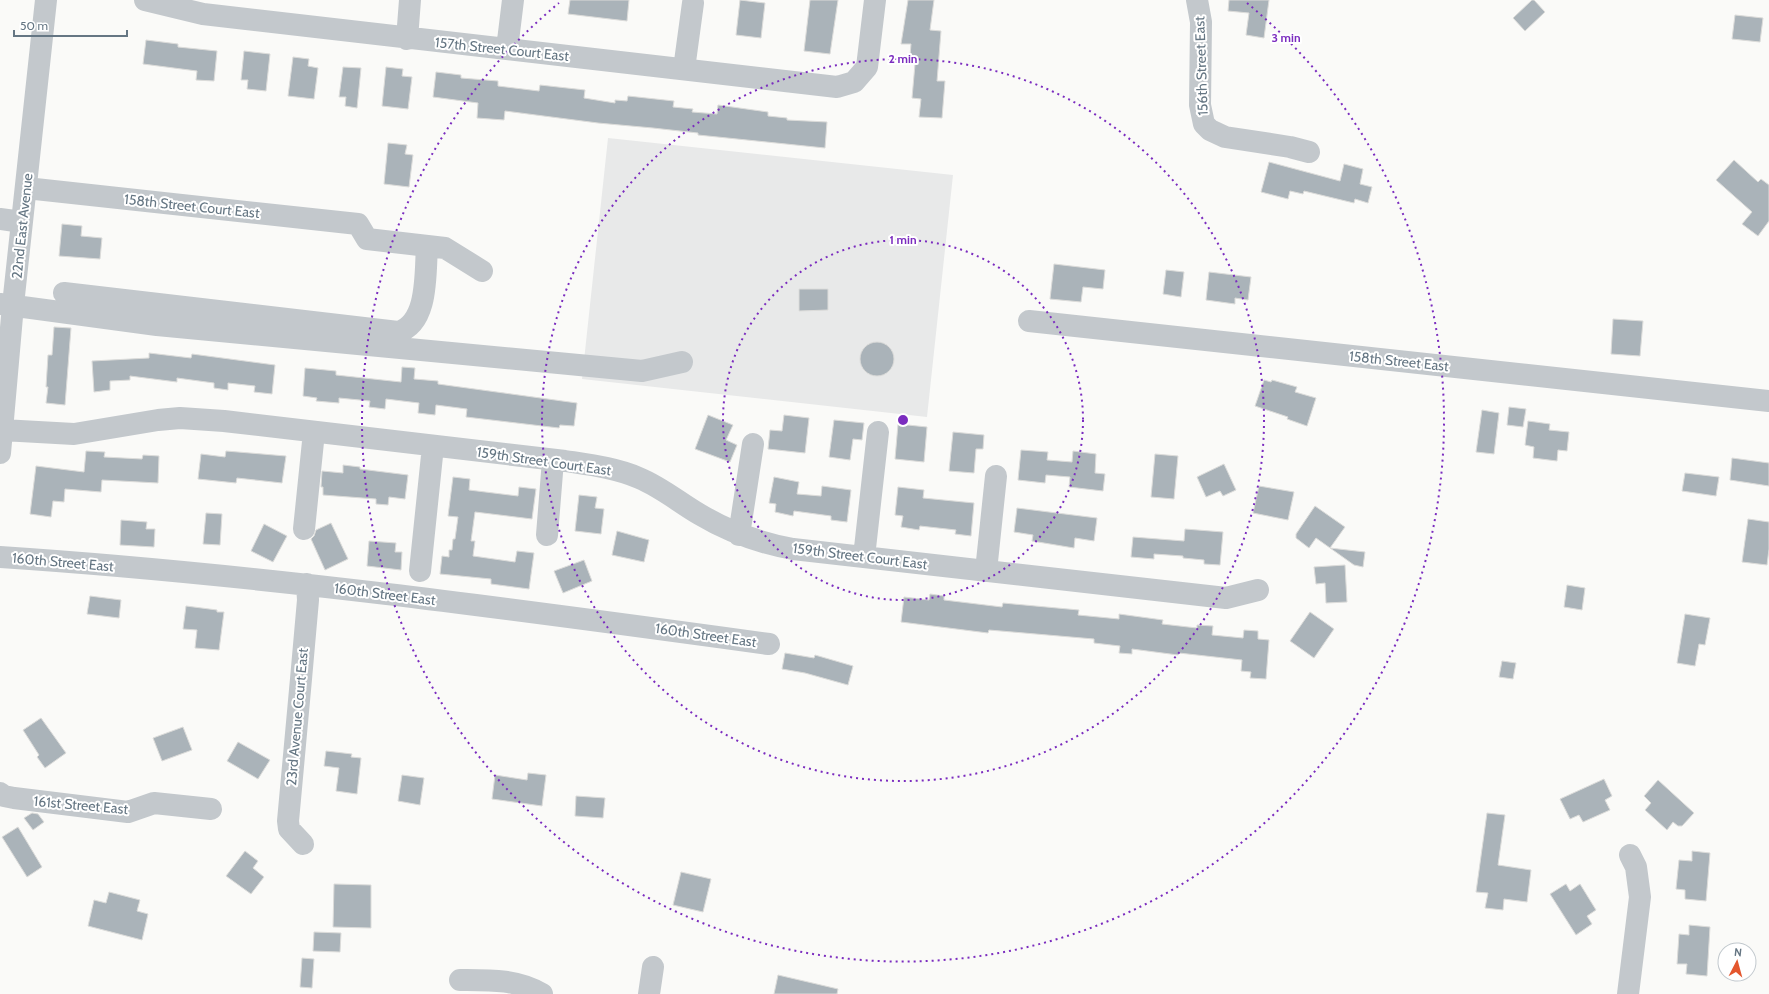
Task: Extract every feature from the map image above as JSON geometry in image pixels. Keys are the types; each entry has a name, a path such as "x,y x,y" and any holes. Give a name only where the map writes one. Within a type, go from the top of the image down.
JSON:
{"street":[{"name":"22nd East Avenue","path":"0,453 6,305 22,222 46,0"},
{"name":"157th Street Court East","path":"145,0 204,7 407,39 836,87 854,82 867,67 875,0"},
{"path":"407,39 410,0"},
{"path":"507,49 513,0"},
{"name":"156th Street East","path":"1197,0 1201,22 1200,106 1204,124 1210,130 1225,137 1290,147 1309,152"},
{"path":"684,69 693,3"},
{"name":"158th Street Court East","path":"26,188 358,224 367,239 427,246"},
{"path":"0,219 22,222"},
{"path":"64,293 398,332 407,328 413,323 420,309 423,300 427,246 444,248 482,271"},
{"path":"6,305 157,325 642,371 682,362"},
{"name":"158th Street East","path":"1029,321 1769,401"},
{"name":"159th Street Court East","path":"2,430 74,434 158,420 180,418 224,421 553,460 604,467 640,478 699,514 739,534 773,545 864,557 1226,598 1258,590"},
{"path":"304,529 314,432"},
{"path":"864,557 878,432"},
{"path":"739,534 753,444"},
{"path":"420,571 433,446"},
{"path":"547,536 553,460"},
{"path":"986,571 996,476"},
{"name":"160th Street East","path":"0,556 307,584 769,644"},
{"name":"23rd Avenue Court East","path":"302,844 289,828 288,821 308,600 307,584"},
{"name":"161st Street East","path":"0,793 4,796 14,798 128,812 154,803 211,809"},
{"path":"1628,994 1640,897 1636,867 1630,855"},
{"path":"649,994 652,967"},
{"path":"460,980 493,980 520,983 542,994"}],"shaded area":[{"path":"608,138 953,175 927,417 582,379"}],"building":[{"path":"570,0 629,0 627,21 568,14"},
{"path":"740,0 765,3 761,38 736,35"},
{"path":"810,0 838,0 830,54 804,51"},
{"path":"908,0 934,0 930,30 941,31 937,81 945,81 942,118 919,117 921,99 912,98 915,64 912,64 913,56 910,56 911,44 901,44"},
{"path":"1229,0 1269,0 1264,38 1246,35 1249,13 1228,11"},
{"path":"1532,0 1534,0 1545,12 1525,31 1513,18"},
{"path":"1735,15 1763,18 1760,42 1732,39"},
{"path":"146,40 178,44 178,47 217,51 214,81 196,80 197,71 143,64"},
{"path":"244,51 270,54 266,91 247,89 248,80 241,80"},
{"path":"293,57 309,59 308,66 318,68 314,99 288,96"},
{"path":"343,67 361,68 357,108 345,106 346,97 339,97"},
{"path":"386,67 403,69 402,76 412,77 408,109 382,106"},
{"path":"436,72 461,75 461,78 498,81 498,86 539,91 540,85 585,90 584,98 615,103 615,100 627,101 628,96 674,101 673,107 693,109 692,112 717,114 718,105 768,112 768,116 787,118 787,120 827,122 825,148 698,135 698,133 598,123 505,111 504,120 477,118 478,103 433,97"},
{"path":"388,143 407,145 405,154 413,155 409,187 384,184"},
{"path":"1734,160 1758,182 1761,179 1769,185 1769,221 1758,236 1742,224 1752,212 1716,180"},
{"path":"1269,162 1340,181 1344,164 1363,169 1360,184 1372,187 1368,203 1355,199 1354,203 1304,191 1303,194 1290,191 1288,199 1261,192"},
{"path":"62,224 82,226 81,236 102,238 100,259 59,256"},
{"path":"1054,264 1105,270 1103,289 1083,287 1081,302 1050,299"},
{"path":"1166,270 1184,272 1181,297 1163,294"},
{"path":"1209,272 1251,277 1248,300 1235,298 1235,304 1206,300"},
{"path":"799,289 828,289 828,310 799,311"},
{"path":"1613,319 1643,321 1640,356 1611,354"},
{"path":"54,327 71,328 65,405 46,403 48,387 46,387 48,355 52,355"},
{"path":"877,342 883,343 889,347 893,353 893,365 889,371 883,375 877,376 871,375 865,371 861,365 860,359 861,353 865,347 871,343"},
{"path":"149,353 191,358 192,354 275,365 272,394 254,392 255,386 228,383 228,390 214,388 214,383 177,378 177,382 130,376 130,380 110,381 110,390 94,392 92,361 149,358"},
{"path":"402,367 415,368 414,379 438,381 438,384 577,403 574,426 560,425 559,428 466,417 467,409 436,405 435,415 418,413 419,403 386,399 385,409 369,407 370,401 339,398 339,403 316,401 317,398 303,396 305,368 336,371 336,375 401,382"},
{"path":"1264,380 1271,382 1272,380 1297,387 1295,392 1316,398 1307,426 1287,419 1288,417 1255,406"},
{"path":"1509,407 1526,409 1523,427 1507,425"},
{"path":"1482,410 1499,413 1494,454 1476,452"},
{"path":"708,415 733,425 726,440 737,445 730,462 695,449"},
{"path":"784,415 809,418 805,453 768,449 770,430 782,431"},
{"path":"834,420 864,423 862,440 853,439 850,460 829,457"},
{"path":"1528,421 1550,424 1549,430 1569,432 1567,451 1558,450 1557,461 1533,458 1534,447 1525,445"},
{"path":"898,424 927,427 924,462 895,459"},
{"path":"953,432 984,435 983,449 976,449 974,473 949,471"},
{"path":"1021,450 1048,452 1047,460 1072,462 1073,451 1096,454 1095,473 1105,474 1103,491 1069,487 1070,477 1046,475 1045,483 1018,480"},
{"path":"86,451 105,452 104,457 142,459 143,455 159,456 158,483 102,480 101,492 65,489 64,502 53,501 51,517 30,514 36,466 84,472"},
{"path":"226,451 286,456 282,483 237,478 236,483 198,479 201,454 225,457"},
{"path":"1155,454 1178,456 1174,499 1151,497"},
{"path":"1732,458 1769,463 1769,486 1730,480"},
{"path":"1224,464 1236,490 1223,496 1220,491 1206,497 1197,477"},
{"path":"343,465 360,467 360,469 408,475 405,499 389,497 388,505 376,504 376,499 323,495 323,487 321,487 322,471 343,473"},
{"path":"1685,473 1719,477 1716,496 1682,491"},
{"path":"453,477 470,479 469,490 518,496 519,487 536,489 532,519 475,512 471,541 475,541 473,556 515,562 517,551 534,553 529,589 491,584 491,579 440,574 442,556 449,557 449,550 452,550 458,517 448,516"},
{"path":"774,477 799,482 797,494 821,496 822,486 851,490 847,522 831,520 831,516 794,511 793,516 775,512 776,504 769,503"},
{"path":"1259,486 1294,492 1288,520 1253,513"},
{"path":"898,487 924,490 923,498 974,503 971,536 955,534 956,530 920,526 919,530 901,527 903,516 895,515"},
{"path":"579,495 597,497 595,508 604,509 601,534 575,531"},
{"path":"1315,506 1345,527 1330,548 1316,538 1309,548 1296,538 1296,534"},
{"path":"1017,508 1097,518 1094,541 1075,538 1074,548 1032,541 1033,535 1014,532"},
{"path":"206,513 222,514 220,545 203,544"},
{"path":"1748,519 1769,522 1769,549 1767,565 1742,562"},
{"path":"121,520 147,522 146,529 155,529 154,547 120,545"},
{"path":"331,523 348,559 325,570 311,539 316,530"},
{"path":"264,524 287,536 273,562 251,551"},
{"path":"1185,529 1223,532 1220,565 1204,564 1204,560 1183,558 1183,556 1154,554 1154,559 1131,557 1133,537 1184,541"},
{"path":"617,531 649,540 644,562 612,555"},
{"path":"369,541 396,543 395,552 402,552 401,570 367,566"},
{"path":"1330,548 1365,552 1363,567 1354,565"},
{"path":"584,560 592,581 563,593 554,571"},
{"path":"1345,565 1347,602 1326,603 1325,583 1316,584 1314,567"},
{"path":"1567,585 1585,588 1582,610 1564,607"},
{"path":"930,594 944,596 944,600 1002,607 1003,603 1079,610 1078,615 1119,619 1119,614 1163,620 1162,624 1197,628 1197,625 1213,626 1212,635 1243,638 1244,630 1258,631 1258,639 1269,640 1266,679 1250,678 1251,672 1241,671 1242,660 1179,653 1178,655 1132,649 1132,654 1119,653 1120,646 1094,643 1094,639 989,630 988,633 901,622 904,597 929,600"},
{"path":"90,596 121,600 119,618 87,614"},
{"path":"186,606 224,612 219,650 195,648 197,630 183,629"},
{"path":"1310,612 1334,629 1314,658 1290,641"},
{"path":"1685,614 1710,618 1705,645 1699,644 1695,666 1677,663"},
{"path":"785,653 814,658 815,655 853,666 848,685 805,673 782,669"},
{"path":"1502,661 1516,663 1513,679 1499,677"},
{"path":"41,718 66,753 45,768 37,757 39,755 23,730"},
{"path":"183,727 192,750 162,761 153,738"},
{"path":"238,742 270,760 258,779 227,761"},
{"path":"326,751 352,754 351,757 361,758 357,794 336,791 339,768 324,766"},
{"path":"528,773 546,775 542,806 492,799 495,775 527,780"},
{"path":"402,775 424,778 420,805 398,801"},
{"path":"1604,779 1612,796 1605,800 1610,810 1583,822 1579,815 1570,819 1560,799"},
{"path":"1658,780 1694,813 1682,826 1678,826 1673,822 1667,830 1645,810 1651,803 1644,796"},
{"path":"576,796 605,798 603,818 575,816"},
{"path":"32,813 38,814 44,822 33,830 24,818"},
{"path":"1487,813 1505,815 1498,865 1531,870 1527,902 1504,899 1503,910 1485,908 1488,893 1476,892"},
{"path":"18,827 42,867 27,877 2,837"},
{"path":"245,851 258,861 253,868 264,877 251,894 226,876"},
{"path":"1692,851 1710,853 1706,901 1685,899 1685,890 1676,889 1679,860 1692,861"},
{"path":"681,872 711,879 703,912 673,905"},
{"path":"334,884 371,885 371,928 333,927"},
{"path":"1566,884 1570,891 1580,884 1596,910 1587,916 1592,924 1576,935 1550,894"},
{"path":"109,892 140,900 137,911 148,914 142,940 88,926 94,900 106,903"},
{"path":"1689,925 1710,927 1707,976 1686,974 1687,964 1677,964 1679,934 1689,935"},
{"path":"314,932 341,933 340,952 313,951"},
{"path":"302,958 314,959 312,988 300,987"},
{"path":"778,975 838,989 837,994 774,994"}]}
